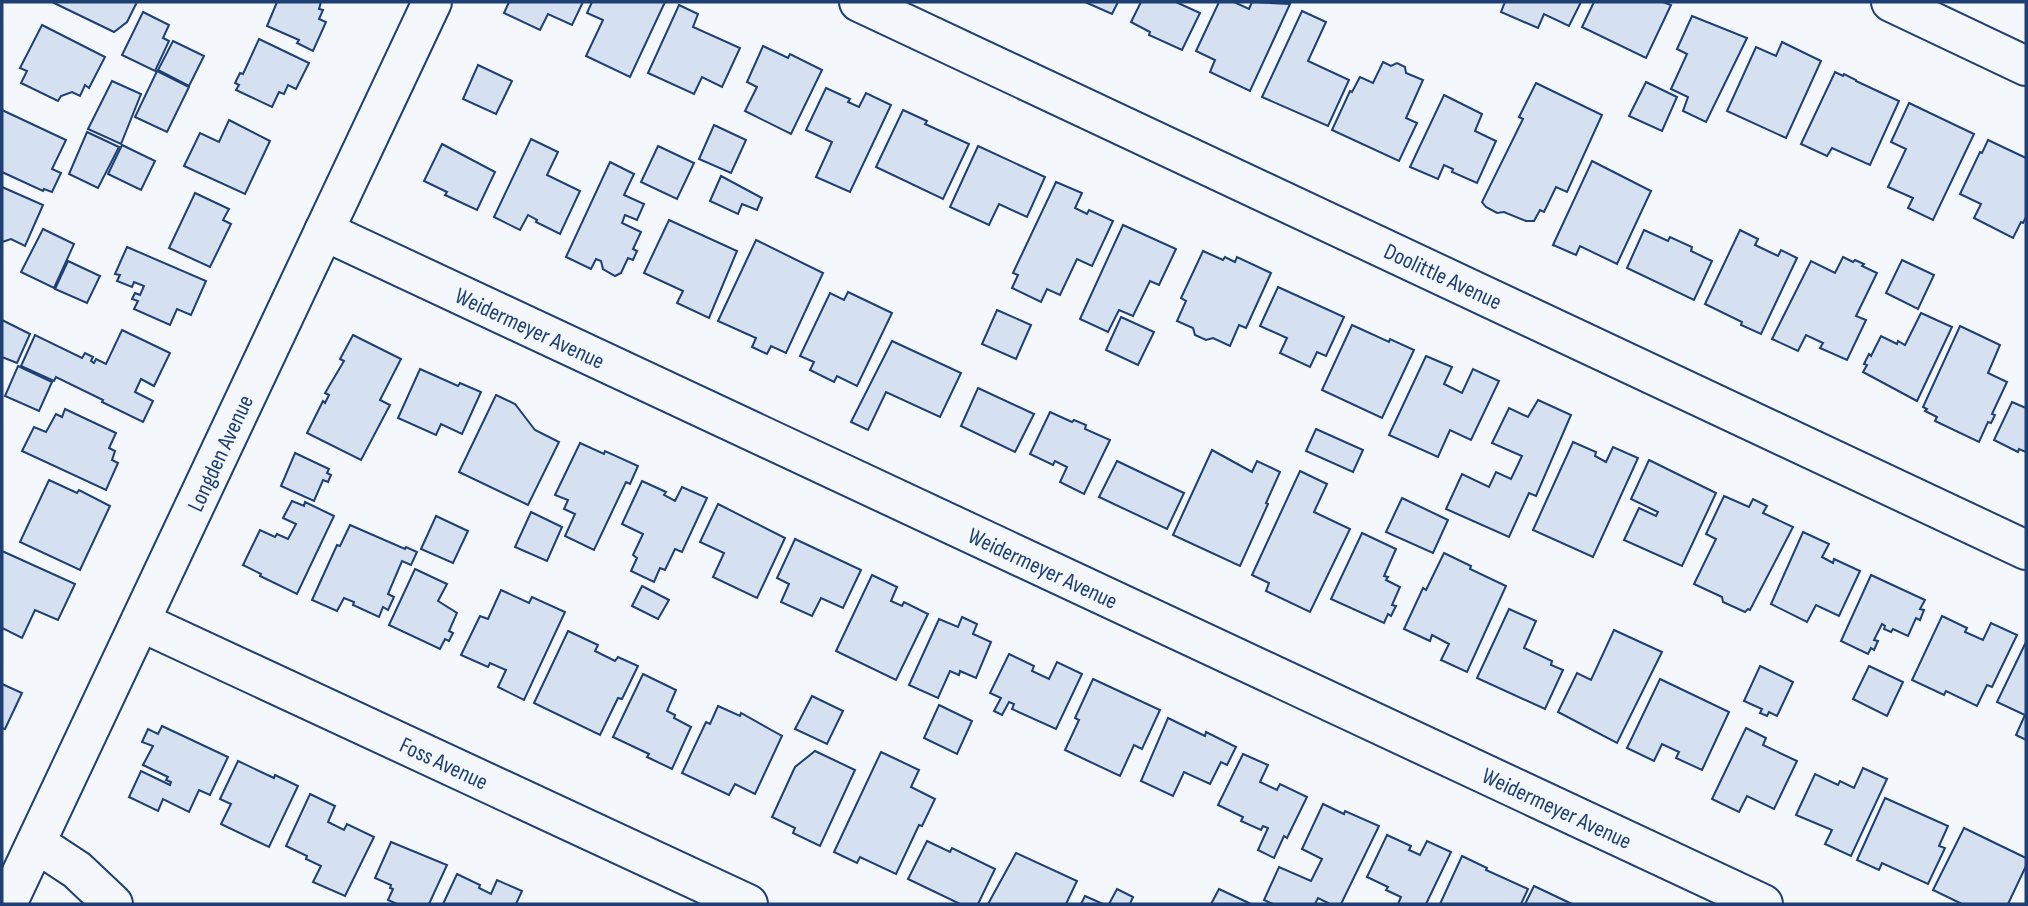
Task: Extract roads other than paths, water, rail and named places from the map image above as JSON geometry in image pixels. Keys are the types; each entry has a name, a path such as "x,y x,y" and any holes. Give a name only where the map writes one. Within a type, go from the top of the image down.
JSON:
{"street":[{"name":"Longden Avenue","path":"7,904 432,2"},
{"name":"Doolittle Avenue","path":"859,2 2026,550"},
{"path":"1891,2 2026,66"},
{"name":"Weidermeyer Avenue","path":"324,231 1763,904"},
{"name":"Foss Avenue","path":"141,622 748,904"},
{"path":"36,843 77,870 113,904"}]}
